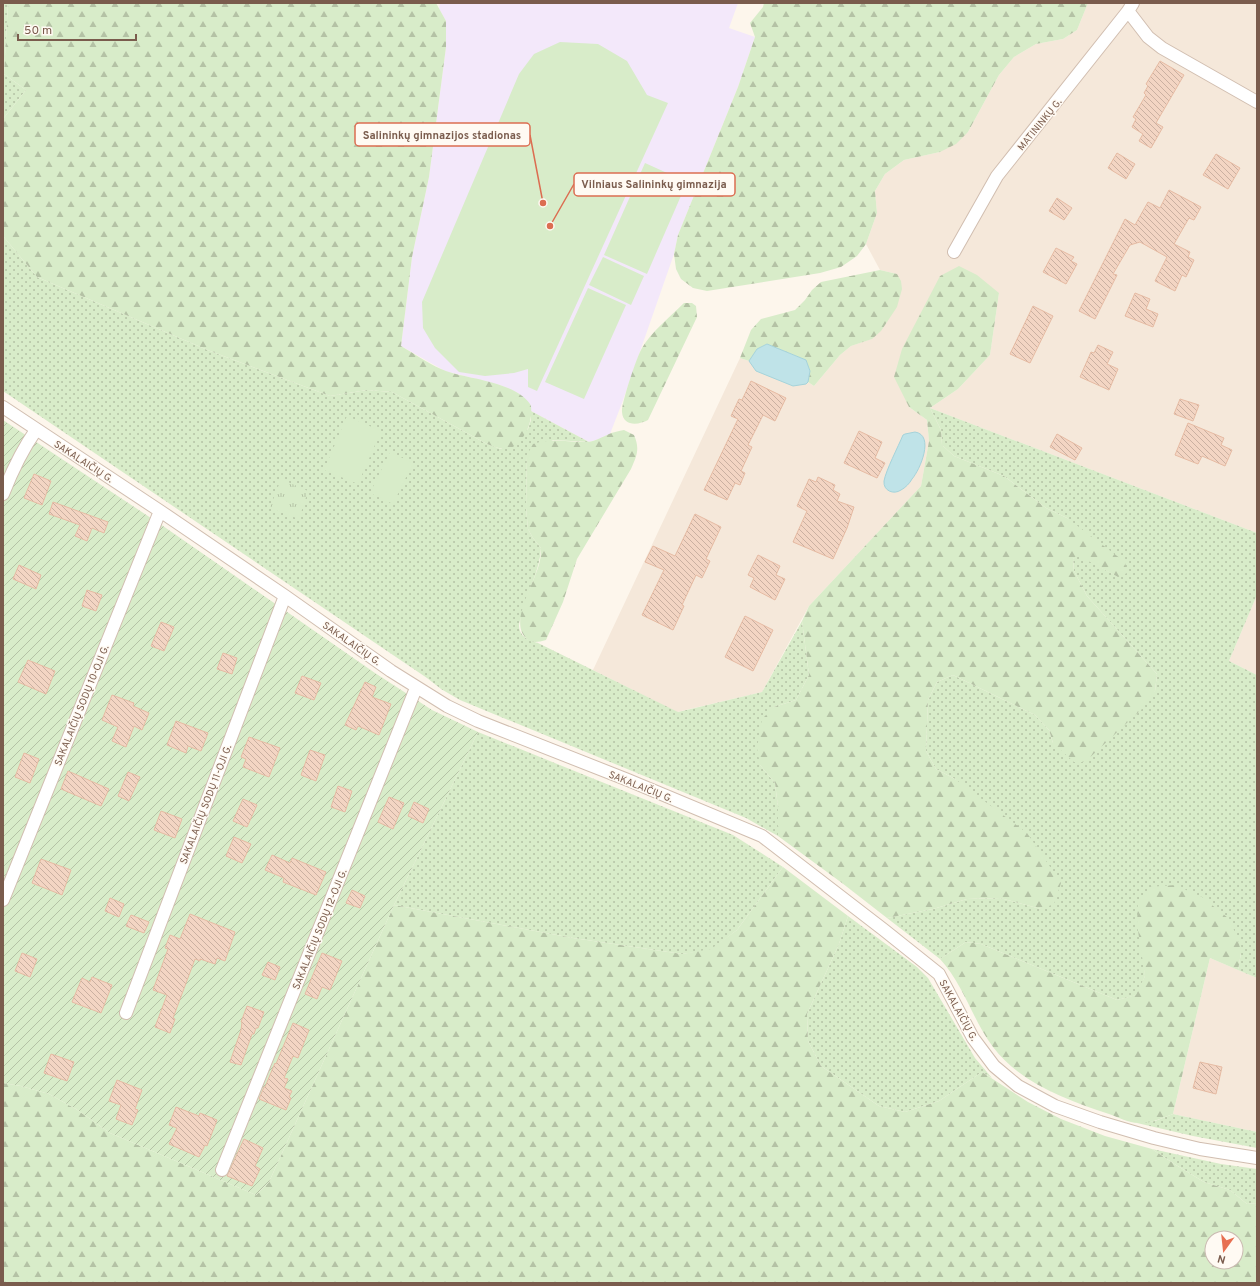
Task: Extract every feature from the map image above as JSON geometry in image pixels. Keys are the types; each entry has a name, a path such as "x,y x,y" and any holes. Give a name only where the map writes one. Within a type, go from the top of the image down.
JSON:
{"street":[{"path":"1131,7 1148,37 1162,48 1257,102"},
{"name":"MATININKŲ G.","path":"954,252 998,176 1131,7"},
{"name":"SAKALAIČIŲ G.","path":"3,407 160,511 416,688 447,706 478,721 628,780 762,836 939,974 974,1038 994,1066 1018,1086 1055,1106 1154,1138 1200,1149 1257,1158"},
{"path":"3,494 12,471 36,430"},
{"name":"SAKALAIČIŲ SODŲ 10-OJI G.","path":"3,900 160,511"},
{"name":"SAKALAIČIŲ SODŲ 11-OJI G.","path":"126,1013 284,596"},
{"name":"SAKALAIČIŲ SODŲ 12-OJI G.","path":"222,1170 416,688"}],"shaded area":[{"path":"440,3 738,3 729,28 755,37 738,87 678,235 674,254 610,434 599,439 589,442 531,411 530,404 518,393 500,385 445,371 401,346 412,257 429,177 446,47 446,21 439,9"},
{"path":"1088,3 1257,3 1257,533 930,408 958,389 990,355 999,293 909,407 927,420 929,441 921,486 809,606 762,692 677,712 593,670 740,358 749,361 757,349 814,386 840,355 851,346 871,339 897,274 880,270 866,244 877,213 875,191 885,174 904,160 940,152 968,132 999,75 1014,57 1036,44 1063,39 1077,30"},
{"path":"1257,595 1257,675 1229,661"},
{"path":"1210,958 1257,978 1257,1132 1173,1114"}],"green space":[{"path":"3,3 8,3 4,74 26,90 3,119"},
{"path":"8,3 436,3 446,21 446,47 429,177 412,257 401,346 441,369 503,386 523,397 530,404 531,416 522,439 513,447 506,449 498,448 487,444 392,392 367,390 330,396 210,351 37,277 3,236 3,119 26,90 4,74"},
{"path":"764,3 1088,3 1077,30 1063,39 1036,44 1014,57 999,75 968,132 956,144 940,152 904,160 885,174 875,191 877,213 866,244 857,256 841,267 820,273 707,291 693,288 681,279 676,269 674,254 678,235 738,87 755,37 750,23 763,7"},
{"path":"560,42 598,44 627,61 647,95 668,103 537,391 528,387 528,369 514,373 485,376 459,372 435,348 423,328 422,302 519,74 534,54"},
{"path":"645,163 687,182 647,274 604,255"},
{"path":"3,236 37,277 210,351 330,396 367,390 392,392 487,444 501,449 528,429 531,420 531,411 589,442 553,440 527,455 526,508 528,529 541,548 536,573 527,597 519,630 531,641 538,643 678,712 762,692 802,621 809,675 796,700 774,707 760,765 775,783 778,807 778,836 746,818 460,700 441,689 427,678 3,391"},
{"path":"603,257 644,276 631,305 589,285"},
{"path":"959,266 977,275 999,293 990,355 958,389 930,408 941,430 942,445 954,456 1004,476 1046,508 1067,518 1125,562 1127,573 1118,577 1079,556 1073,559 1074,571 1087,596 1157,674 1155,691 1143,708 1085,762 1074,762 1053,743 1049,730 1035,715 953,675 937,682 928,700 926,751 936,769 955,779 1027,833 1061,883 1054,904 1041,909 1000,898 967,899 933,909 887,918 778,836 778,807 775,783 760,765 757,748 762,719 774,707 796,700 809,675 802,621 809,606 921,486 929,441 927,420 909,407 894,377 902,349 940,276"},
{"path":"880,270 897,274 901,281 902,289 897,307 881,331 872,339 851,346 840,355 814,386 808,382 810,371 806,360 767,344 757,349 749,361 740,358 751,330 761,319 795,310 821,282"},
{"path":"588,288 626,305 584,399 545,382"},
{"path":"684,303 692,303 696,306 697,317 648,420 632,424 623,417 622,407 642,348 662,324"},
{"path":"930,408 1257,533 1257,595 1229,661 1257,675 1257,978 1238,970 1241,953 1143,953 1145,976 1137,995 1117,1000 981,944 966,942 940,959 887,918 933,909 967,899 1000,898 1041,909 955,779 936,769 926,751 928,700 937,682 953,675 1035,715 1049,730 1053,743 1155,691 1157,674 1087,596 1074,571 1073,559 1079,555 1118,577 1067,518 1046,508 1004,476 954,456 942,445 941,430"},
{"path":"347,416 381,431 358,484 324,470"},
{"path":"3,420 163,526 375,673 432,710 478,732 394,905 269,1182 256,1195 110,1133 76,1109 49,1094 21,1086 3,1083"},
{"path":"624,430 634,435 637,444 636,456 631,469 577,559 563,602 546,640 533,642 526,638 521,631 520,622 525,600 541,557 541,548 528,529 526,508 527,455 533,444 548,441 588,442"},
{"path":"390,452 413,463 393,504 370,493"},
{"path":"281,479 308,491 299,519 270,508"},
{"path":"478,732 733,835 783,867 737,930 711,950 682,954 573,938 394,905"},
{"path":"783,867 848,916 839,944 807,1014 808,1041 821,1066 879,1106 905,1112 939,1101 982,1072 1028,1102 1061,1119 1105,1136 1152,1149 1204,1182 1230,1190 1247,1204 1257,1203 1257,1283 3,1283 3,1083 21,1086 49,1094 76,1109 110,1133 256,1195 269,1182 394,905 573,938 682,954 711,949 737,930"},
{"path":"1175,885 1202,897 1228,918 1238,938 1241,953 1238,970 1210,958 1173,1114 1147,1123 1124,1120 1077,1103 1031,1081 1017,1071 1004,1060 993,1047 979,1025 962,991 940,959 966,942 981,944 1117,1000 1136,995 1145,976 1137,924 1138,902 1150,887"},
{"path":"848,916 917,967 928,978 975,1058 992,1078 982,1072 939,1101 905,1112 879,1106 821,1066 808,1041 807,1014 839,944"},
{"path":"1173,1114 1257,1132 1257,1148 1193,1136 1137,1123 1155,1121"},
{"path":"1152,1149 1221,1164 1257,1169 1257,1203 1247,1204 1230,1190 1204,1182"}],"water":[{"path":"767,344 806,360 810,371 808,382 806,384 793,386 756,371 749,361 757,349"},
{"path":"915,432 921,435 924,439 925,446 919,468 904,488 895,492 887,490 884,484 885,476 903,435"}],"building":[{"path":"1160,61 1184,75 1156,123 1163,127 1151,148 1139,141 1143,134 1132,127 1136,119 1133,117 1146,95 1144,93 1148,86 1146,84"},
{"path":"1117,153 1135,164 1126,179 1108,168"},
{"path":"1216,154 1240,168 1228,189 1203,175"},
{"path":"1169,190 1201,207 1194,220 1189,218 1174,244 1190,252 1188,257 1194,260 1186,277 1182,275 1175,291 1155,281 1167,257 1140,242 1130,245 1113,274 1117,275 1095,319 1079,311 1125,219 1135,225 1148,202 1160,208"},
{"path":"1057,198 1072,208 1064,220 1049,211"},
{"path":"1056,248 1074,257 1071,261 1077,264 1066,284 1043,272"},
{"path":"1135,293 1150,299 1146,309 1158,314 1153,327 1125,316"},
{"path":"1033,306 1053,316 1030,363 1010,354"},
{"path":"1098,345 1113,352 1107,364 1118,369 1109,390 1080,377 1091,352 1094,353"},
{"path":"751,381 786,398 775,421 763,415 748,445 752,447 741,471 745,473 740,485 735,483 727,500 704,490 738,419 731,416 739,399 742,400"},
{"path":"1180,399 1199,405 1193,421 1174,414"},
{"path":"1188,423 1224,438 1221,445 1232,450 1225,466 1202,456 1198,464 1175,455"},
{"path":"859,431 882,442 875,458 885,463 877,478 844,463"},
{"path":"1057,434 1082,448 1075,460 1050,447"},
{"path":"34,474 51,481 42,505 24,498"},
{"path":"818,477 835,485 833,490 840,494 837,501 854,507 847,528 833,559 793,542 807,511 797,506 809,479 816,482"},
{"path":"53,502 108,522 104,533 92,528 87,541 75,536 80,525 49,514"},
{"path":"695,514 721,527 706,559 710,561 702,578 696,575 682,605 684,606 673,630 642,615 664,570 645,562 653,546 675,556"},
{"path":"758,555 780,566 776,575 785,579 775,600 750,587 754,578 748,575"},
{"path":"19,565 41,575 36,589 13,579"},
{"path":"87,590 102,595 96,611 82,606"},
{"path":"745,616 773,630 753,671 725,657"},
{"path":"161,622 174,627 164,651 151,646"},
{"path":"223,653 237,658 232,674 217,669"},
{"path":"28,660 55,671 46,694 18,682"},
{"path":"302,676 321,683 314,700 295,693"},
{"path":"365,682 376,687 372,697 391,704 379,735 358,726 356,730 345,725"},
{"path":"112,695 134,703 133,706 149,713 142,730 134,726 126,747 112,741 118,727 102,720"},
{"path":"176,721 208,733 201,751 188,746 186,753 167,745"},
{"path":"249,737 280,748 269,777 243,767 246,759 241,757"},
{"path":"310,750 325,755 316,781 301,775"},
{"path":"24,753 39,759 30,783 15,777"},
{"path":"68,771 109,789 101,806 61,789"},
{"path":"128,772 140,777 129,801 118,796"},
{"path":"338,786 352,791 345,812 331,807"},
{"path":"389,797 404,803 393,829 378,822"},
{"path":"243,799 257,805 247,827 233,821"},
{"path":"414,802 429,809 423,823 408,816"},
{"path":"161,811 182,819 175,838 154,830"},
{"path":"234,837 251,844 242,863 226,856"},
{"path":"272,855 290,863 292,858 326,872 316,895 283,882 284,878 265,870"},
{"path":"41,859 71,870 62,895 32,883"},
{"path":"352,890 365,896 360,908 346,903"},
{"path":"110,898 124,904 119,917 105,911"},
{"path":"190,914 235,932 225,961 217,958 215,964 200,959 200,961 195,959 173,1018 175,1019 170,1033 155,1027 167,995 153,990 168,949 165,948 170,935 180,939"},
{"path":"131,915 149,922 144,933 126,926"},
{"path":"22,953 37,959 30,977 15,971"},
{"path":"322,953 342,961 330,990 322,987 317,999 305,994"},
{"path":"268,962 280,967 275,980 262,975"},
{"path":"92,977 112,985 101,1013 72,1002 82,978 90,982"},
{"path":"247,1006 264,1012 258,1028 256,1028 254,1034 252,1034 241,1065 230,1062 241,1030 241,1022"},
{"path":"293,1023 309,1030 298,1058 293,1056 284,1078 288,1079 284,1088 292,1091 286,1110 259,1099 275,1063 276,1064"},
{"path":"51,1054 74,1062 67,1081 44,1073"},
{"path":"1200,1062 1222,1067 1216,1094 1193,1088"},
{"path":"117,1080 142,1090 135,1109 138,1110 132,1125 116,1119 121,1105 109,1101"},
{"path":"176,1107 199,1116 200,1113 217,1120 207,1146 205,1145 199,1157 169,1144 177,1128 169,1125"},
{"path":"244,1139 263,1148 255,1166 260,1169 252,1186 227,1176"}],"place":[{"name":"Salininkų gimnazijos stadionas","path":"543,203"},
{"name":"Vilniaus Salininkų gimnazija","path":"550,226"}]}
